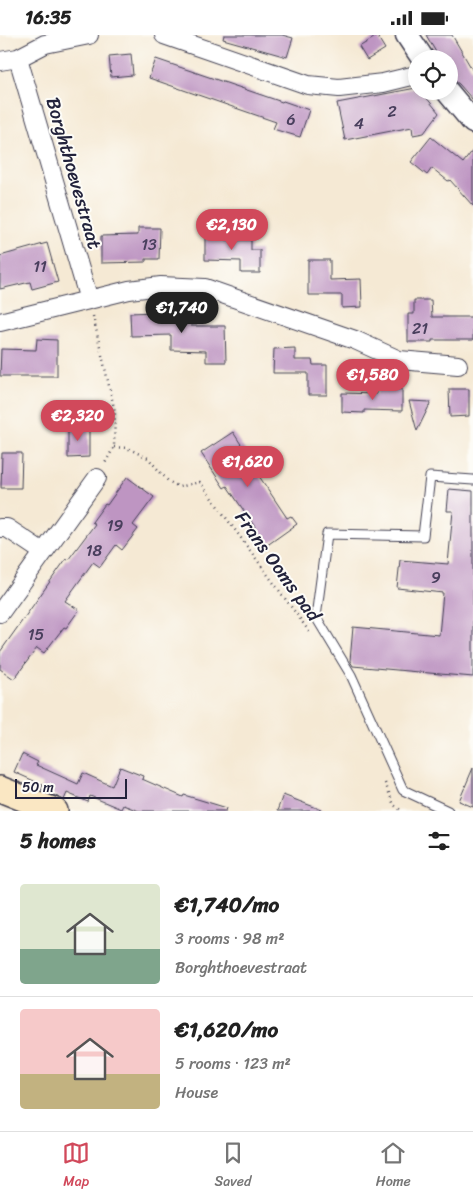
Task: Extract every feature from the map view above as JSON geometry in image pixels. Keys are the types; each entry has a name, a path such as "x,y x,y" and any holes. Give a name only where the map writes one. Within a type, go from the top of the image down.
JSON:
{"main road":[{"path":"0,789 55,811"}],"street":[{"path":"0,61 18,57 45,44 89,35"},
{"path":"164,35 308,85 339,88 383,83 408,77"},
{"path":"407,35 417,50"},
{"name":"Borghthoevestraat","path":"18,57 89,300"},
{"path":"455,100 473,122"},
{"path":"0,322 129,290 161,286 205,288 355,340 399,360 458,365"},
{"path":"0,613 97,478"},
{"path":"0,528 7,528 43,552"}],"lane":[{"path":"448,811 403,790 351,675 316,617 327,534 423,537 430,477 473,480"}],"path":[{"path":"89,300 115,412 114,447 97,478"},
{"name":"Frans Ooms pad","path":"114,447 127,448 148,458 168,481 179,487 200,482 316,641"},
{"path":"383,778 394,805 402,811"}],"building":[{"path":"224,35 282,35 293,38 287,57 223,39"},
{"path":"426,35 452,35 473,71 473,100 458,83 458,50 435,50"},
{"path":"377,36 385,49 367,60 359,47"},
{"path":"131,54 133,75 111,77 109,56"},
{"path":"156,59 309,110 300,137 273,129 276,122 149,78"},
{"path":"408,90 408,100 428,100 439,113 424,133 413,135 412,127 345,140 337,103"},
{"path":"431,137 463,163 473,150 473,206 450,180 448,181 432,168 427,175 411,162"},
{"path":"138,228 160,228 159,259 146,259 146,262 101,263 101,236 138,235"},
{"path":"205,231 226,231 226,240 251,240 251,250 260,250 260,273 241,273 241,261 205,260"},
{"path":"47,243 58,282 32,289 30,282 0,289 0,256"},
{"path":"308,260 330,260 330,280 361,279 362,307 342,308 342,295 308,295"},
{"path":"414,300 431,300 432,317 473,317 473,340 408,342 408,314 414,314"},
{"path":"157,312 157,315 192,316 191,326 225,326 226,362 206,362 206,351 171,350 171,335 131,336 130,313"},
{"path":"37,339 57,340 57,376 0,376 1,349 36,350"},
{"path":"295,348 295,360 312,360 313,365 327,365 327,395 308,395 308,373 273,373 274,349"},
{"path":"377,389 402,389 402,411 364,410 364,413 342,412 342,393 377,394"},
{"path":"449,389 469,389 469,416 450,417"},
{"path":"409,401 431,402 417,431"},
{"path":"89,425 89,457 68,458 68,426"},
{"path":"233,432 255,466 253,467 287,518 291,516 297,524 266,546 227,486 224,488 201,453"},
{"path":"2,453 22,453 21,488 1,488"},
{"path":"127,477 154,497 133,525 138,529 122,550 116,545 100,567 93,562 65,601 79,610 44,653 37,648 14,679 0,669 0,652 66,559 68,560 95,524 92,522 105,504 107,505"},
{"path":"449,489 473,491 473,677 353,666 350,661 353,627 439,635 443,593 397,588 400,560 448,564 453,511 447,511"},
{"path":"22,754 38,762 36,765 78,784 83,773 112,786 120,767 143,776 142,779 183,797 184,795 227,808 226,811 139,811 123,805 121,809 90,796 88,802 67,793 64,800 41,789 43,785 14,772"},
{"path":"473,768 473,807 459,801"},
{"path":"283,795 322,810 322,811 277,811"}]}
